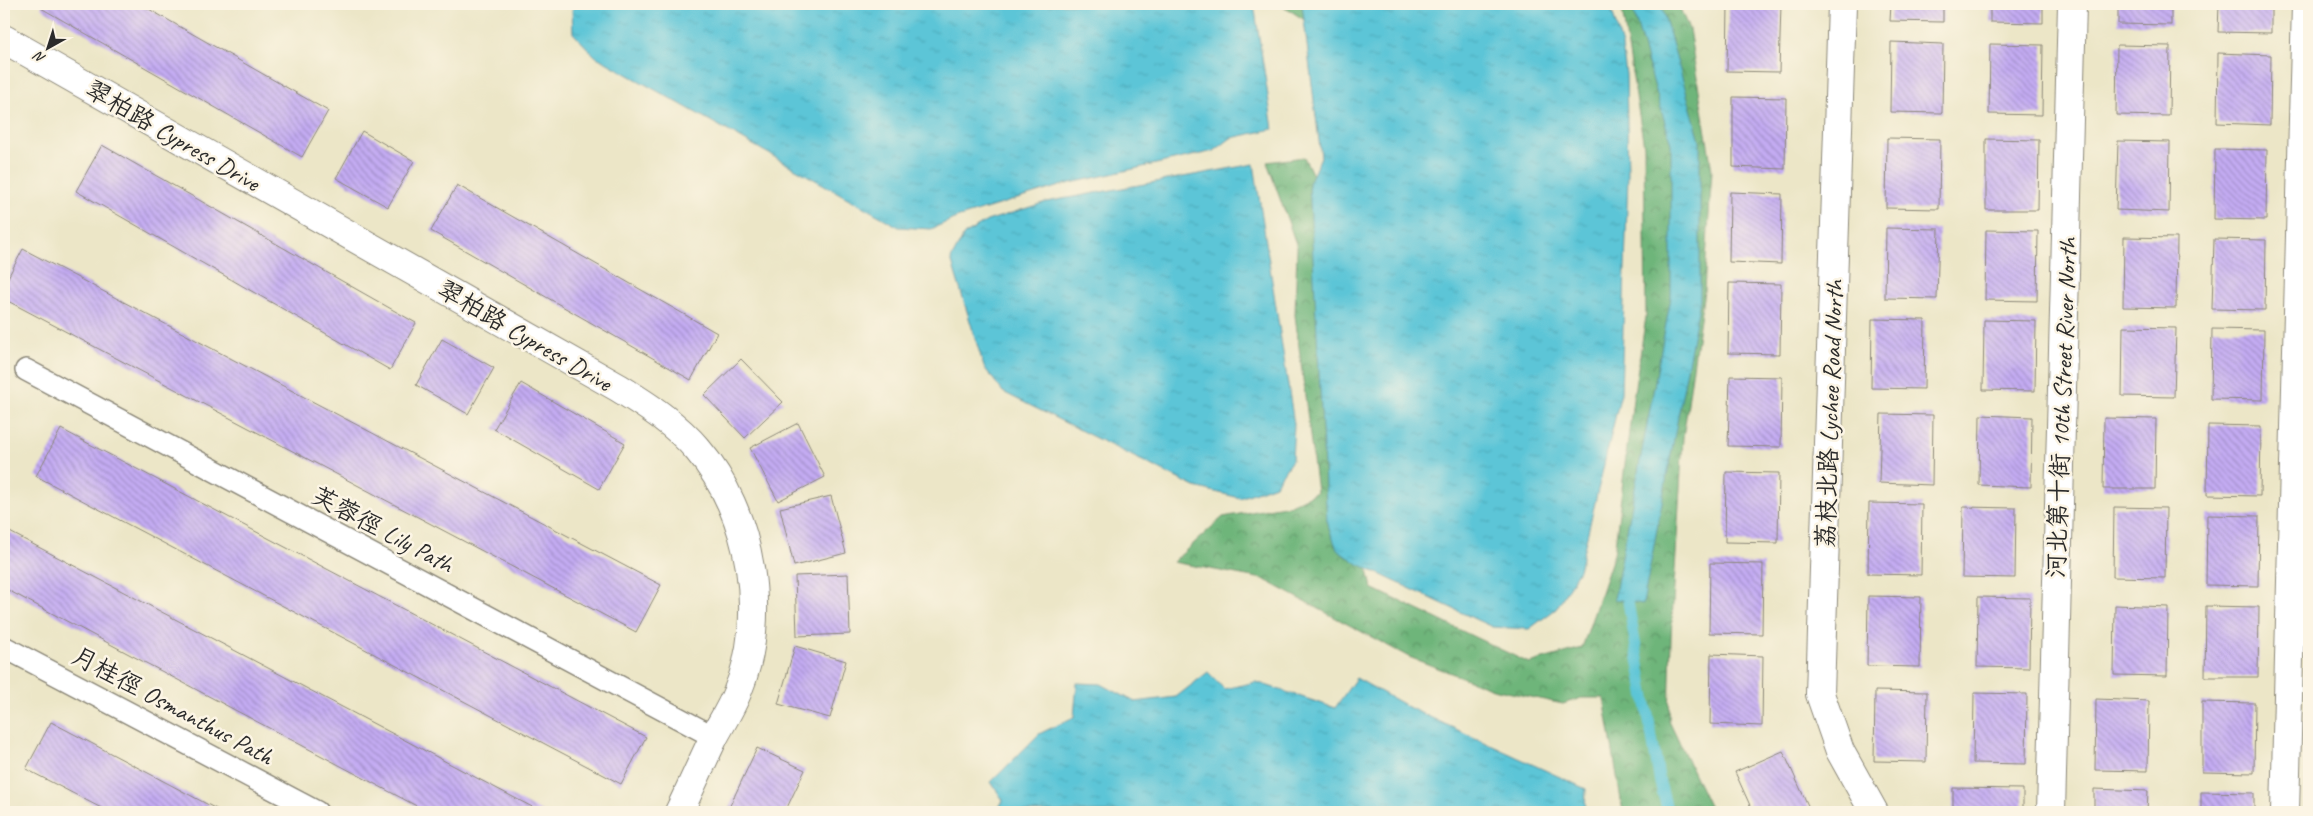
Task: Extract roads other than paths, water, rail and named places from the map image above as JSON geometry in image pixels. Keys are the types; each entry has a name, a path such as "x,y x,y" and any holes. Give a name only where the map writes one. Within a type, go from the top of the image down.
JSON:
{"street":[{"name":"荔枝北路 Lychee Road North","path":"1842,4 1820,694 1840,751 1874,812"},
{"name":"河北第十街 10th Street River North","path":"2051,812 2072,4"},
{"path":"2285,812 2306,4"},
{"name":"翠柏路 Cypress Drive","path":"4,39 619,388 662,415 699,451 727,494 746,541 754,592 751,643 740,684 679,812"}],"lane":[{"name":"芙蓉徑 Lily Path","path":"26,370 714,737"},
{"name":"月桂徑 Osmanthus Path","path":"4,647 318,812"}],"water":[{"path":"580,4 1254,4 1273,129 1231,138 1214,151 1066,184 956,218 931,229 899,227 595,56 573,33 572,9"},
{"path":"1302,4 1610,4 1622,46 1626,74 1628,174 1621,393 1579,570 1556,609 1529,629 1492,627 1358,564 1337,549 1327,524 1309,183 1321,157"},
{"path":"1631,4 1661,4 1700,140 1700,300 1643,604 1614,599 1671,297 1671,144"},
{"path":"1254,164 1294,424 1292,460 1275,485 1240,498 1195,487 1003,392 984,367 951,259 964,235 987,221 1046,202"},
{"path":"1208,672 1224,689 1256,682 1335,708 1356,678 1410,708 1586,789 1585,812 997,812 1003,800 991,782 1039,734 1074,717 1077,683 1101,684 1135,702 1176,697"}],"waterway":[{"path":"1631,587 1628,602 1660,783 1668,812"}]}
